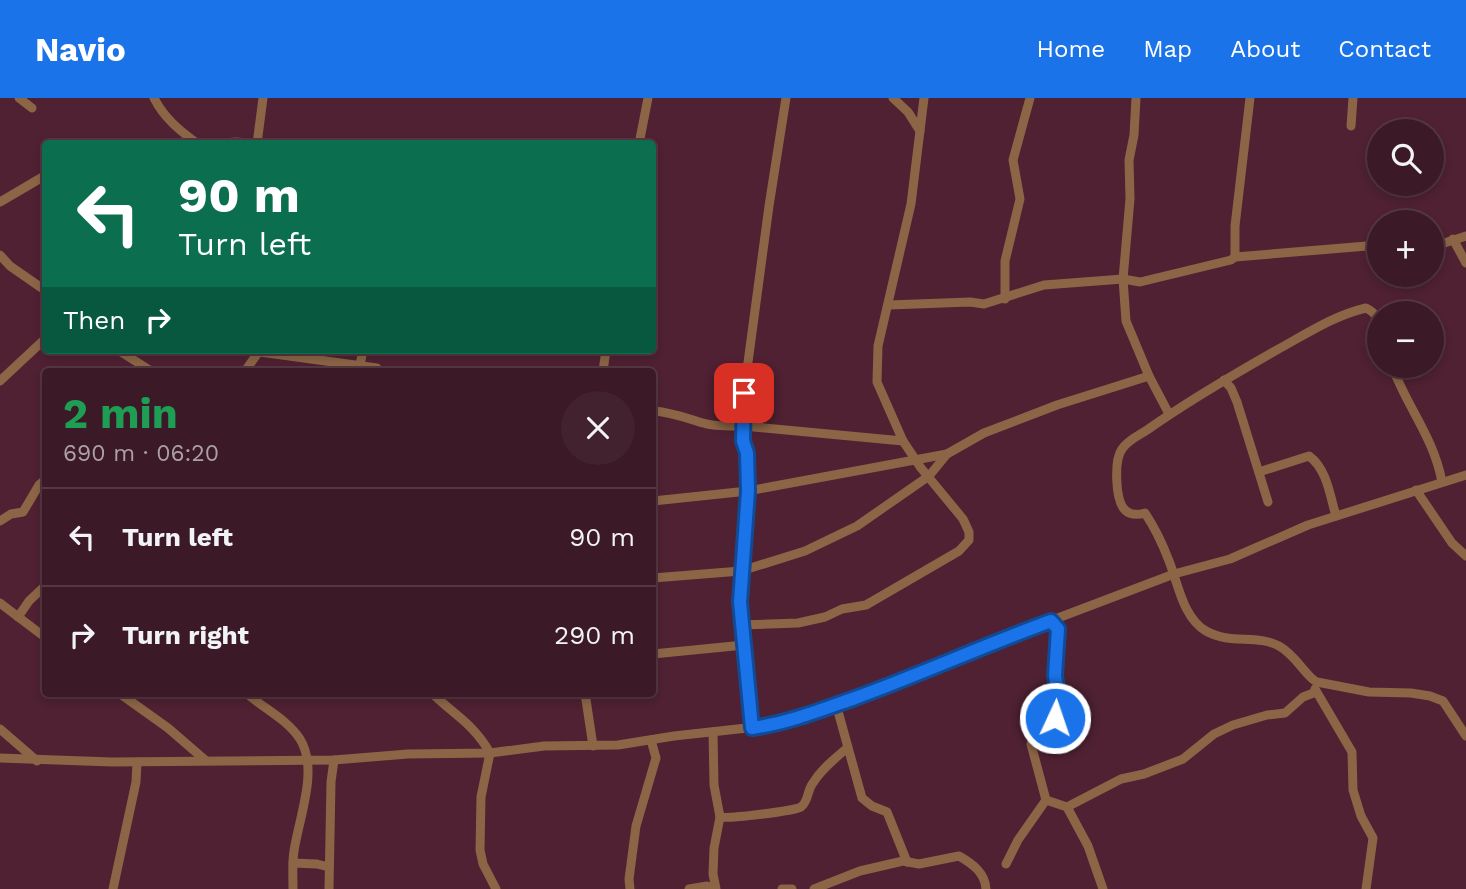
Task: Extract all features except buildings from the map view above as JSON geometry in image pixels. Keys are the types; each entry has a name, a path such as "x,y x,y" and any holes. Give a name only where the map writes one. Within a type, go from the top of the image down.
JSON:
{"street":[{"path":"19,98 32,108"},
{"path":"154,98 161,112 193,140"},
{"path":"258,140 263,98"},
{"path":"640,140 648,98"},
{"path":"752,728 741,625 741,571 748,491 747,453 743,441 744,393 786,98"},
{"path":"893,98 908,111 920,131"},
{"path":"741,625 798,623 866,604 960,551 969,540 970,532 963,519 903,441 877,382 878,346 911,204 924,98"},
{"path":"1004,299 1004,261 1020,199 1013,160 1030,98"},
{"path":"1136,98 1134,135 1129,160 1130,199 1123,279 1126,321 1149,376 1169,414"},
{"path":"1235,257 1236,226 1251,98"},
{"path":"1351,126 1353,98"},
{"path":"0,202 42,177"},
{"path":"1444,242 1466,236"},
{"path":"1453,239 1466,263"},
{"path":"889,305 970,302 984,304 1044,285 1123,279 1140,282 1222,263 1235,257 1367,245"},
{"path":"0,255 10,266 42,288"},
{"path":"1366,889 1373,838 1361,817 1353,790 1352,752 1316,692 1312,680 1295,657 1276,644 1257,639 1240,641 1222,638 1203,629 1186,606 1164,549 1145,513 1136,516 1125,511 1118,500 1116,463 1119,452 1128,443 1224,380 1320,325 1367,309"},
{"path":"0,381 42,342"},
{"path":"124,354 145,368"},
{"path":"281,354 377,368"},
{"path":"360,365 362,354"},
{"path":"656,501 748,491 947,454 984,433 1056,405 1149,376"},
{"path":"1397,378 1438,459 1442,482"},
{"path":"1224,380 1237,402 1268,502"},
{"path":"656,411 714,425 903,441"},
{"path":"656,578 741,571 804,551 857,526 929,476 947,454"},
{"path":"1259,471 1309,456 1323,472 1336,516"},
{"path":"0,758 137,762 334,760 618,745 774,725 915,676 1174,574 1230,559 1308,525 1466,475"},
{"path":"0,521 11,514 23,512 42,482"},
{"path":"1416,490 1444,532 1466,556"},
{"path":"18,617 42,589"},
{"path":"0,604 42,635"},
{"path":"1006,864 1018,840 1046,800 1031,744 1034,737 1053,721 1057,707 1055,676 1058,629 1051,621"},
{"path":"656,654 744,645"},
{"path":"1312,680 1369,692 1430,696 1443,701 1466,736"},
{"path":"1067,807 1121,779 1183,759 1214,734 1233,725 1285,713 1303,697 1316,692"},
{"path":"128,697 205,760"},
{"path":"251,697 299,737 307,759 307,792 293,863 293,889"},
{"path":"437,697 465,720 483,740 490,753 481,797 480,850 483,864 496,889"},
{"path":"586,697 593,746"},
{"path":"836,705 862,798 887,812 907,862"},
{"path":"0,729 37,761"},
{"path":"689,889 707,886 715,889 714,848 720,817 714,785 713,732"},
{"path":"630,889 636,826 656,758 651,740"},
{"path":"720,817 799,808 806,800 811,784 825,766 847,748"},
{"path":"329,889 331,782 334,760"},
{"path":"113,889 136,782 137,762"},
{"path":"1046,800 1067,807 1088,846 1103,889"},
{"path":"814,889 860,871 907,862 928,863 959,856 978,869 986,889"},
{"path":"293,863 329,867"},
{"path":"782,889 792,889"}],"route":[{"path":"744,393 743,441 747,453 748,491 740,602 752,728 774,725 806,715 915,676 1051,621 1058,629 1055,676 1058,693 1055,718"}]}
